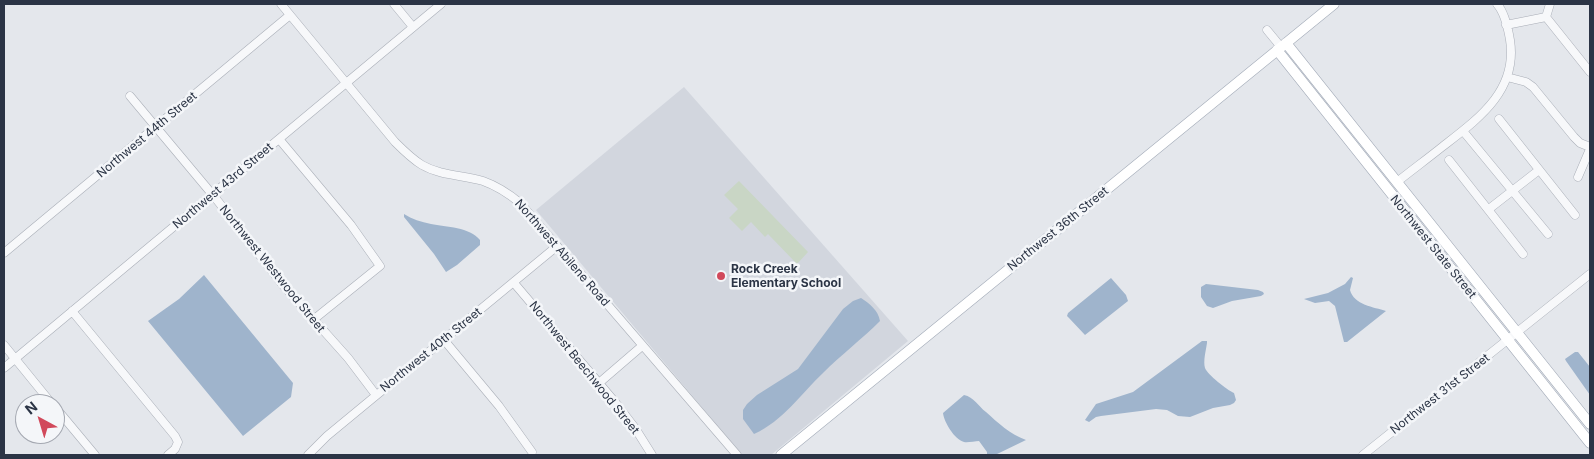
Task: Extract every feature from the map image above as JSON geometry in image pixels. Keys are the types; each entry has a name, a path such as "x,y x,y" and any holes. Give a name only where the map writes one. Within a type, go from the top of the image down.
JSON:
{"main road":[{"name":"Northwest 36th Street","path":"781,455 1334,4"},
{"name":"Northwest State Street","path":"1281,47 1397,182 1590,424"},
{"name":"Northwest State Street","path":"1281,47 1590,443"}],"street":[{"name":"Northwest Abilene Road","path":"281,4 395,142 411,157 422,165 436,171 482,181 508,194 520,203 737,455"},
{"path":"394,4 413,27"},
{"name":"Northwest 43rd Street","path":"4,368 441,4"},
{"path":"1397,182 1464,131 1496,99 1507,77 1512,54 1506,25 1497,4"},
{"path":"1546,17 1550,4"},
{"name":"Northwest 44th Street","path":"4,253 290,15"},
{"path":"1506,25 1546,17"},
{"path":"1546,17 1590,72"},
{"path":"1267,30 1281,47"},
{"path":"1507,77 1526,82 1534,87 1574,138 1590,148 1578,177"},
{"name":"Northwest Westwood Street","path":"130,96 212,195 282,284 348,358 376,395"},
{"path":"1499,119 1575,215"},
{"path":"1464,131 1548,234"},
{"path":"279,139 351,225 380,266 313,320"},
{"path":"1449,160 1523,254"},
{"path":"1489,209 1539,170"},
{"name":"Northwest 40th Street","path":"308,455 327,436 556,246"},
{"name":"Northwest 31st Street","path":"1362,455 1517,334 1590,274"},
{"name":"Northwest Beechwood Street","path":"514,282 635,428 652,455"},
{"path":"72,311 175,436 178,442 175,449 168,455"},
{"path":"444,340 499,406 532,452"},
{"path":"4,345 44,394"},
{"path":"599,383 642,346"},
{"path":"65,419 95,455"}],"shaded area":[{"name":"Rock Creek Elementary School","path":"684,87 908,341 771,455 742,455 536,210"}],"green space":[{"path":"739,181 808,252 797,264 768,234 765,237 751,222 742,231 729,218 738,209 724,195"}],"water":[{"path":"404,214 413,219 431,224 470,232 480,240 480,245 446,272 404,217"},
{"path":"204,275 293,383 291,397 243,436 148,321 179,299"},
{"path":"1351,277 1353,278 1350,290 1356,299 1365,305 1386,311 1347,342 1344,342 1335,306 1329,301 1315,303 1304,299 1328,293 1345,284"},
{"path":"1111,278 1126,295 1128,301 1085,335 1067,316 1068,313"},
{"path":"1206,284 1258,290 1264,294 1232,301 1213,308 1207,306 1201,297 1201,287"},
{"path":"861,298 875,310 880,321 830,366 783,415 754,434 743,419 743,410 747,404 757,395 798,369 843,309 853,301"},
{"path":"1202,341 1207,341 1204,359 1205,368 1218,382 1234,393 1236,400 1234,403 1213,408 1190,417 1178,416 1167,410 1156,409 1101,416 1089,422 1085,420 1096,404 1133,392"},
{"path":"1578,352 1590,367 1590,395 1565,359"},
{"path":"964,395 973,400 1004,428 1026,440 995,455 987,455 979,441 965,442 960,440 950,430 943,413"}],"place":[{"name":"Rock Creek Elementary School","path":"721,276"}]}
